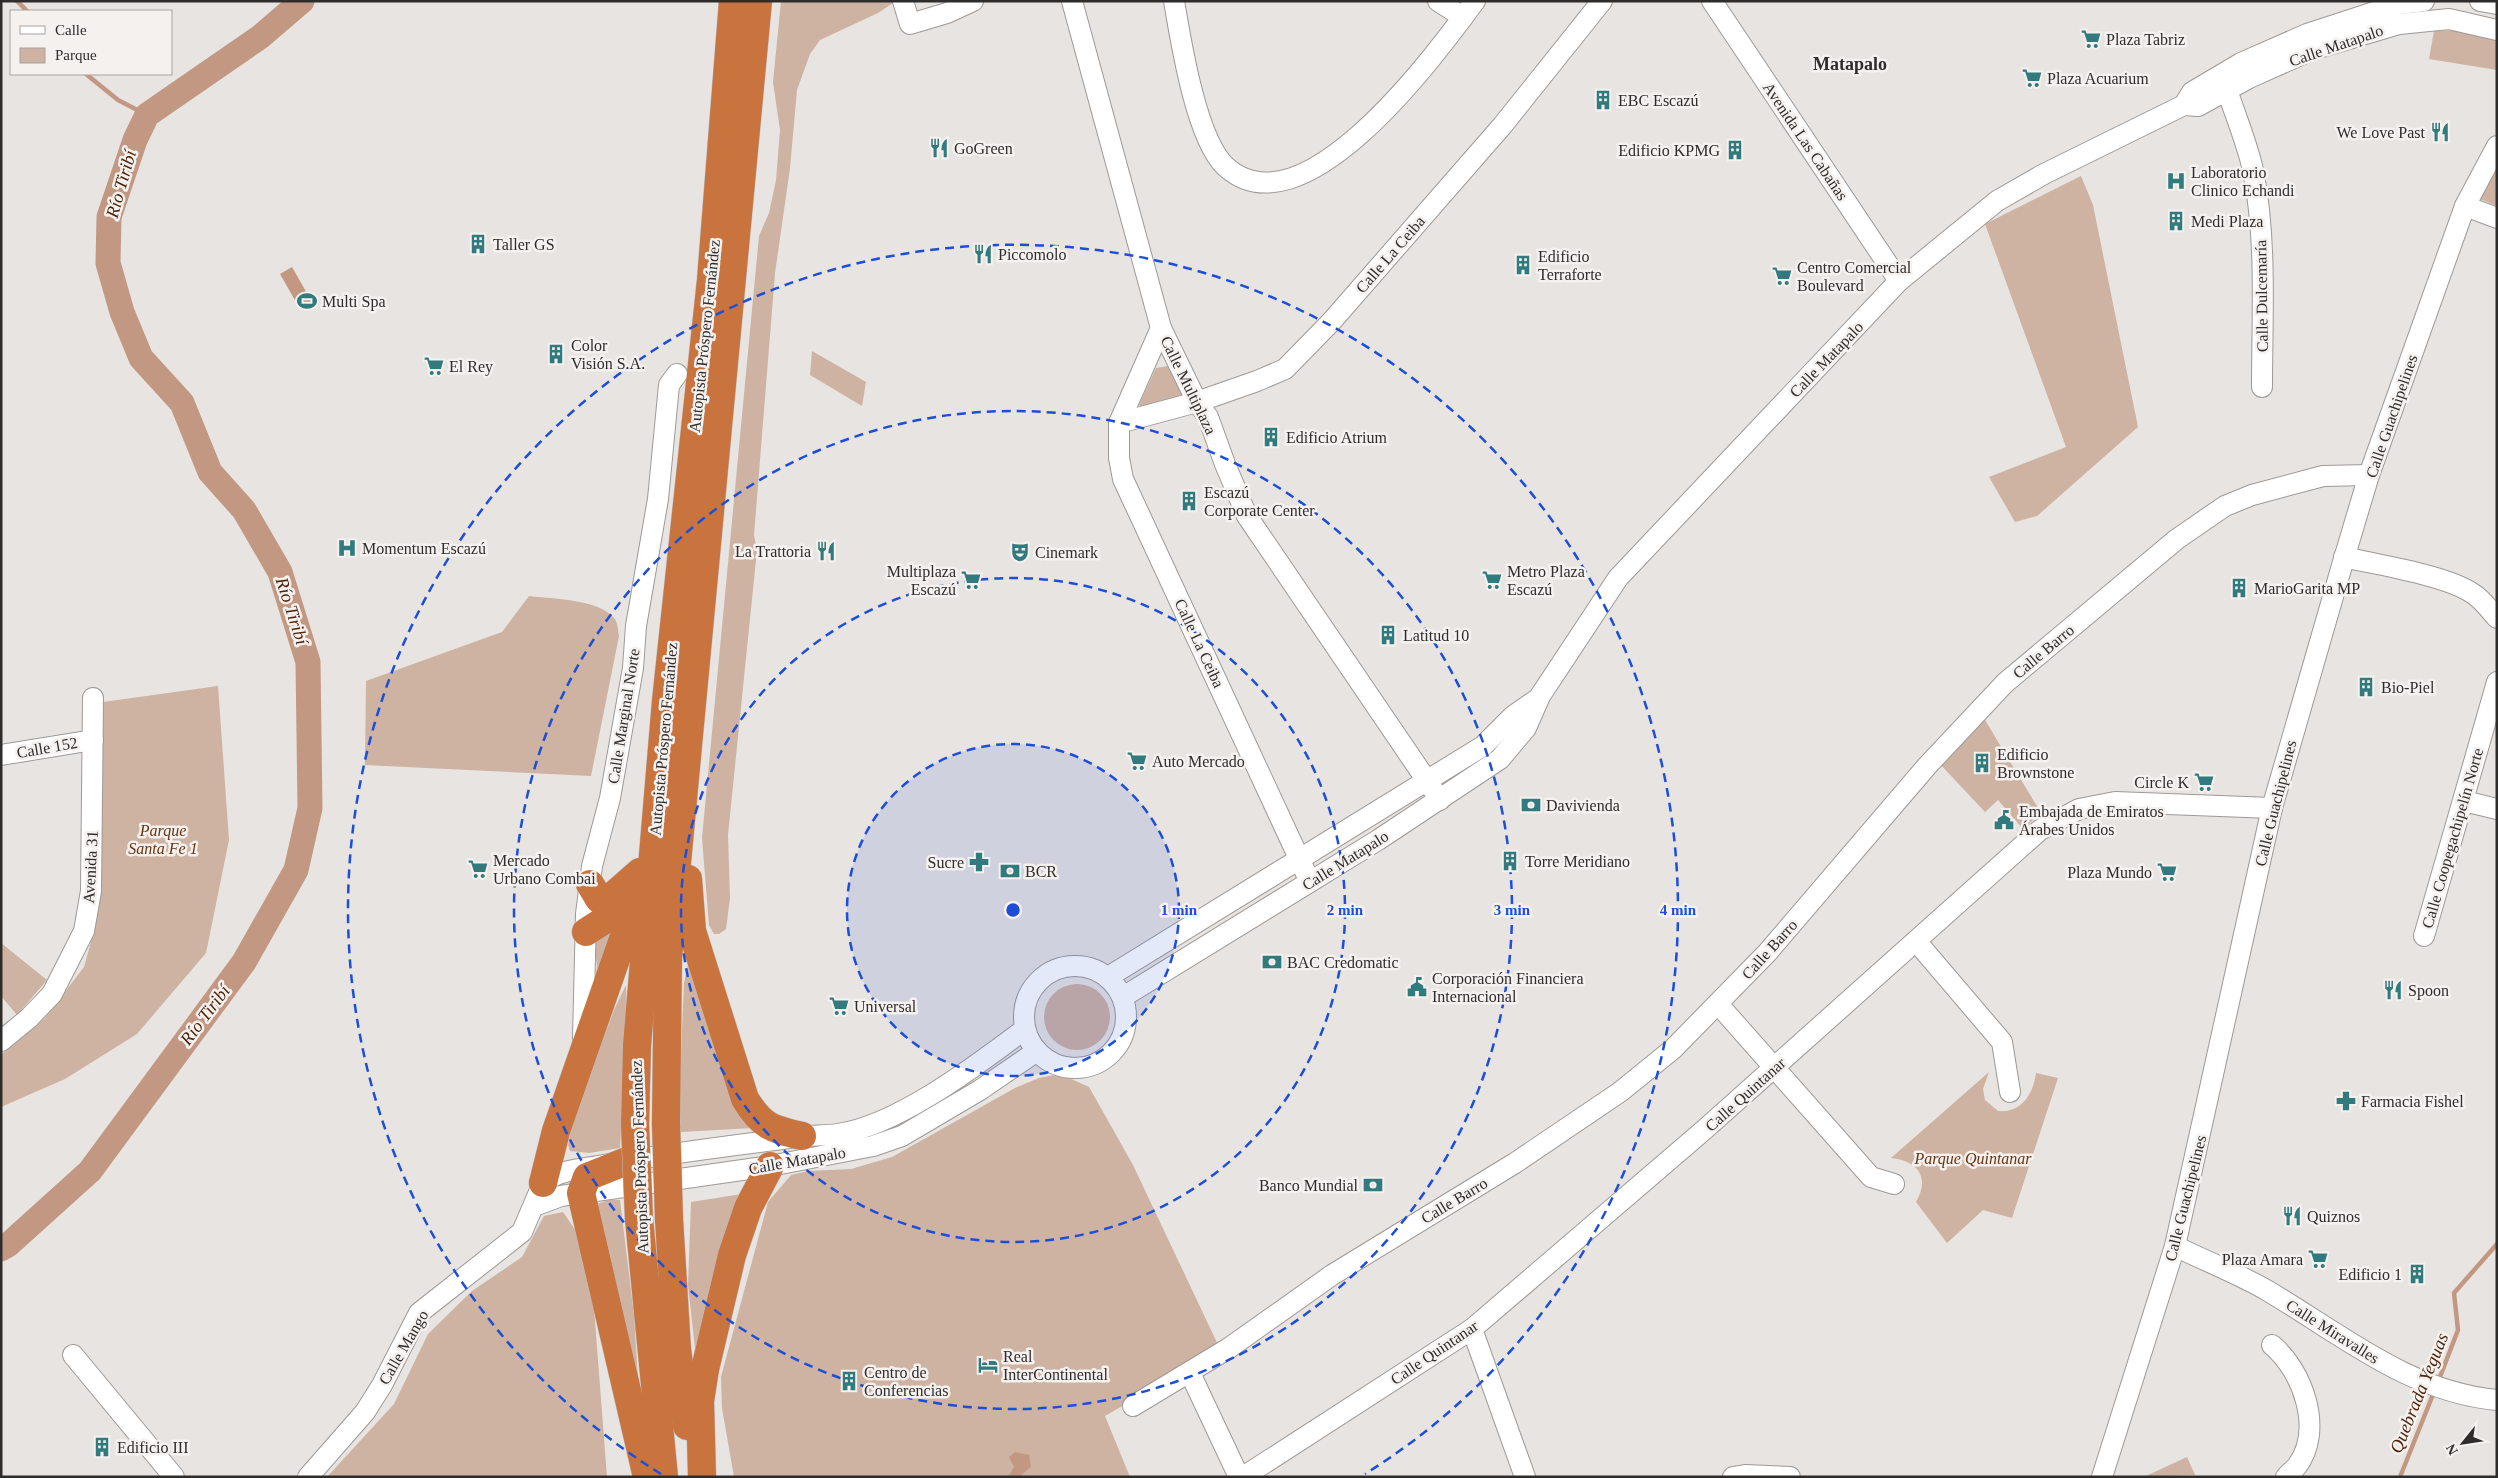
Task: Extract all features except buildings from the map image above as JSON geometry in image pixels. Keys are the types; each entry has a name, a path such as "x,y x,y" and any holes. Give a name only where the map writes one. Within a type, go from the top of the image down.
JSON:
{"highway":[{"name":"Autopista Próspero Fernández","path":"694,1477 677,1349 669,1219 666,1123 668,958 685,765 739,62 733,1"},
{"name":"Autopista Próspero Fernández","path":"664,1477 638,1218 635,1125 636,1044 666,701 711,280 739,62 758,1"},
{"path":"647,1477 608,1301 589,1231 556,1190 556,1131 582,1060 634,901 666,701"},
{"path":"685,765 688,890 692,931 720,1021 746,1100 757,1119 778,1130 802,1136"},
{"path":"590,884 598,899 608,900 640,872"},
{"path":"586,932 634,901"},
{"path":"556,1190 627,1161"},
{"path":"702,1477 700,1401 705,1369 732,1255 748,1208 770,1166"}],"street":[{"path":"904,4 910,24 947,13 973,1"},
{"name":"Calle Multiplaza","path":"1072,1 1161,328 1197,402 1208,417 1224,464 1247,516 1440,800"},
{"path":"1174,1 1188,76 1208,140 1225,166 1249,181 1265,184 1289,180 1332,158 1392,104 1469,9 1438,1"},
{"name":"Calle La Ceiba","path":"1119,423 1197,402 1285,369 1331,322 1502,126 1602,1"},
{"name":"Avenida Las Cabañas","path":"1712,1 1899,281"},
{"name":"Calle Matapalo","path":"2184,105 2192,92 2233,68 2307,34 2399,4 2424,1"},
{"path":"2480,1 2497,4"},
{"name":"Calle Matapalo","path":"1123,997 1440,800 1500,759 1526,728 1540,696 1618,578 1899,281 1997,202 2044,174 2184,105 2198,106 2249,78 2312,50 2399,24 2449,19 2497,30"},
{"name":"Calle Dulcemaría","path":"2227,90 2247,146 2257,199 2261,257 2262,386"},
{"name":"Calle Guachipelines","path":"2102,1477 2175,1246 2272,808 2344,557 2369,475 2465,206 2497,146"},
{"path":"2465,206 2497,218"},
{"name":"Calle La Ceiba","path":"1161,328 1119,423 1118,458 1123,479 1300,860"},
{"name":"Calle Marginal Norte","path":"582,1060 586,932 592,866 610,798 633,668 636,626 658,499 669,386 677,374"},
{"name":"Calle Barro","path":"1133,1406 1190,1373 1332,1275 1515,1163 1620,1092 1673,1050 1767,953 1927,766 2005,683 2177,539 2225,506 2252,495 2323,476 2369,475"},
{"path":"2344,557 2451,584 2472,592 2483,601 2497,618"},
{"name":"Calle Coopegachipelín Norte","path":"2424,936 2497,682"},
{"name":"Calle Matapalo","path":"1108,977 1483,746 1513,716 1540,696"},
{"name":"Avenida 31","path":"1,1042 29,1018 52,994 84,931 91,891 93,698"},
{"name":"Calle 152","path":"1,755 93,740"},
{"path":"2464,801 2497,809"},
{"name":"Calle Quintanar","path":"1243,1477 1472,1329 1774,1068 2040,830 2079,809 2115,802 2272,808"},
{"path":"1300,860 1310,882"},
{"path":"1916,941 2002,1042 2010,1092"},
{"path":"1078,965 1094,969 1108,977 1123,997 1127,1011 1126,1026 1122,1039 1115,1051 1104,1060 1082,1069 1065,1068 1050,1062 1037,1051 1025,1030 1024,1016 1031,990 1050,972 1078,965"},
{"path":"1718,1004 1871,1177 1894,1184"},
{"name":"Calle Matapalo","path":"627,1161 802,1136 838,1134 862,1128 892,1115 970,1070 1025,1030"},
{"name":"Calle Matapalo","path":"556,1190 770,1166 873,1146 902,1136 980,1090 1037,1051"},
{"name":"Calle Mango","path":"308,1477 365,1412 382,1385 419,1313 522,1232 556,1190"},
{"name":"Calle Miravalles","path":"2175,1246 2267,1290 2372,1357 2434,1386 2497,1400"},
{"path":"1472,1329 1520,1474"},
{"path":"2272,1345 2287,1360 2299,1380 2306,1400 2308,1436 2297,1466 2286,1477"},
{"path":"73,1355 174,1477"},
{"path":"705,1369 705,1397 716,1477"},
{"path":"1190,1373 1239,1477"},
{"path":"1733,1477 1745,1475 1790,1477"}],"green space":[{"path":"781,1 896,1 878,13 820,40 810,54 797,90 790,168 775,273 754,535 757,550 728,835 730,898 726,929 719,934 714,934 709,925 702,838 759,236 769,213 776,180 780,130 773,82"},
{"path":"2476,30 2497,39 2497,70 2429,59 2434,31"},
{"path":"2497,161 2497,206 2480,199"},
{"path":"2081,176 2093,205 2138,427 2037,516 2015,522 1989,477 2066,447 1985,224"},
{"path":"812,351 866,382 862,406 810,375"},
{"path":"1168,366 1183,393 1182,399 1144,411 1139,405 1156,368"},
{"path":"529,596 587,603 607,612 614,618 618,627 619,636 591,776 365,765 366,681 502,632"},
{"name":"Parque Santa Fe 1","path":"218,686 229,840 206,953 137,1034 65,1079 1,1107 1,1055 45,1018 84,967 97,920 103,702"},
{"path":"1985,720 2041,813 2023,829 1998,800 1985,812 1938,762"},
{"path":"617,918 594,992 597,966 593,933"},
{"path":"1,943 47,980 17,1015 1,996"},
{"path":"689,960 753,1128 681,1132 678,1120 684,983"},
{"path":"1070,984 1084,984 1096,989 1105,998 1110,1010 1108,1030 1101,1041 1084,1050 1070,1050 1058,1045 1049,1036 1044,1024 1044,1010 1049,998 1058,989"},
{"path":"626,985 627,1019 620,1148 589,1153 570,1151 568,1145 572,1123 614,1010"},
{"name":"Parque Quintanar","path":"1989,1072 1983,1089 1985,1100 1998,1111 2013,1109 2024,1101 2032,1088 2036,1073 2058,1078 2012,1218 1983,1210 1947,1243 1916,1202 1922,1185 1922,1178 1919,1172 1909,1163 1891,1158"},
{"path":"1060,1074 1089,1087 1133,1165 1220,1349 1105,1416 1130,1477 734,1477 722,1408 721,1377 768,1202 791,1175 808,1171 851,1169 892,1157 1015,1088 1039,1078"},
{"path":"742,1194 697,1367 688,1285 691,1202"},
{"path":"607,1200 620,1200 634,1315 640,1412 593,1206"},
{"path":"563,1212 580,1237 594,1308 607,1477 327,1477 394,1404 428,1334 472,1291 522,1257 544,1216"},
{"path":"2187,1457 2195,1475 2146,1477 2146,1476"}],"shaded area":[{"path":"292,267 312,302 300,309 280,274"},
{"path":"1015,1452 1029,1455 1031,1467 1019,1477 1008,1477 1014,1467 1009,1457"}],"waterway":[{"path":"17,1 26,10"},
{"name":"Río Tiribí","path":"1,1249 8,1245 90,1171 244,962 296,870 310,808 308,662 280,572 244,510 210,472 182,403 141,358 122,312 108,263 109,217 135,140 147,115 260,37 302,1"},
{"path":"87,75 118,100 147,115"},
{"name":"Quebrada Yeguas","path":"2438,1382 2458,1330 2454,1293 2497,1244"},
{"name":"Quebrada Yeguas","path":"2400,1477 2434,1392"}],"place":[{"name":"Plaza Tabriz","path":"2091,39"},
{"name":"Plaza Acuarium","path":"2032,78"},
{"name":"EBC Escazú","path":"1603,100"},
{"name":"We Love Past","path":"2440,132"},
{"name":"GoGreen","path":"939,148"},
{"name":"Edificio KPMG","path":"1735,150"},
{"name":"Laboratorio Clinico Echandi","path":"2176,181"},
{"name":"Medi Plaza","path":"2176,221"},
{"name":"Taller GS","path":"478,244"},
{"name":"Piccomolo","path":"983,254"},
{"name":"Edificio Terraforte","path":"1523,265"},
{"name":"Centro Comercial Boulevard","path":"1782,276"},
{"name":"Multi Spa","path":"307,301"},
{"name":"Color Visión S.A.","path":"556,354"},
{"name":"El Rey","path":"434,366"},
{"name":"Edificio Atrium","path":"1271,437"},
{"name":"Escazú Corporate Center","path":"1189,501"},
{"name":"Momentum Escazú","path":"347,548"},
{"name":"La Trattoria","path":"826,551"},
{"name":"Cinemark","path":"1020,552"},
{"name":"Multiplaza Escazú","path":"971,580"},
{"name":"Metro Plaza Escazú","path":"1492,580"},
{"name":"MarioGarita MP","path":"2239,588"},
{"name":"Latitud 10","path":"1388,635"},
{"name":"Bio-Piel","path":"2366,687"},
{"name":"Auto Mercado","path":"1137,761"},
{"name":"Edificio Brownstone","path":"1982,763"},
{"name":"Circle K","path":"2204,782"},
{"name":"Davivienda","path":"1531,805"},
{"name":"Embajada de Emiratos Árabes Unidos","path":"2004,820"},
{"name":"Torre Meridiano","path":"1510,861"},
{"name":"Sucre","path":"979,862"},
{"name":"Mercado Urbano Combai","path":"478,869"},
{"name":"BCR","path":"1010,871"},
{"name":"Plaza Mundo","path":"2167,872"},
{"name":"BAC Credomatic","path":"1272,962"},
{"name":"Corporación Financiera Internacional","path":"1417,987"},
{"name":"Spoon","path":"2393,990"},
{"name":"Universal","path":"839,1006"},
{"name":"Farmacia Fishel","path":"2346,1101"},
{"name":"Banco Mundial","path":"1373,1185"},
{"name":"Quiznos","path":"2292,1216"},
{"name":"Plaza Amara","path":"2318,1259"},
{"name":"Edificio 1","path":"2417,1274"},
{"name":"Real InterContinental","path":"988,1365"},
{"name":"Centro de Conferencias","path":"849,1381"},
{"name":"Edificio III","path":"102,1447"}],"district":[{"name":"Matapalo","path":"1850,64"}]}
